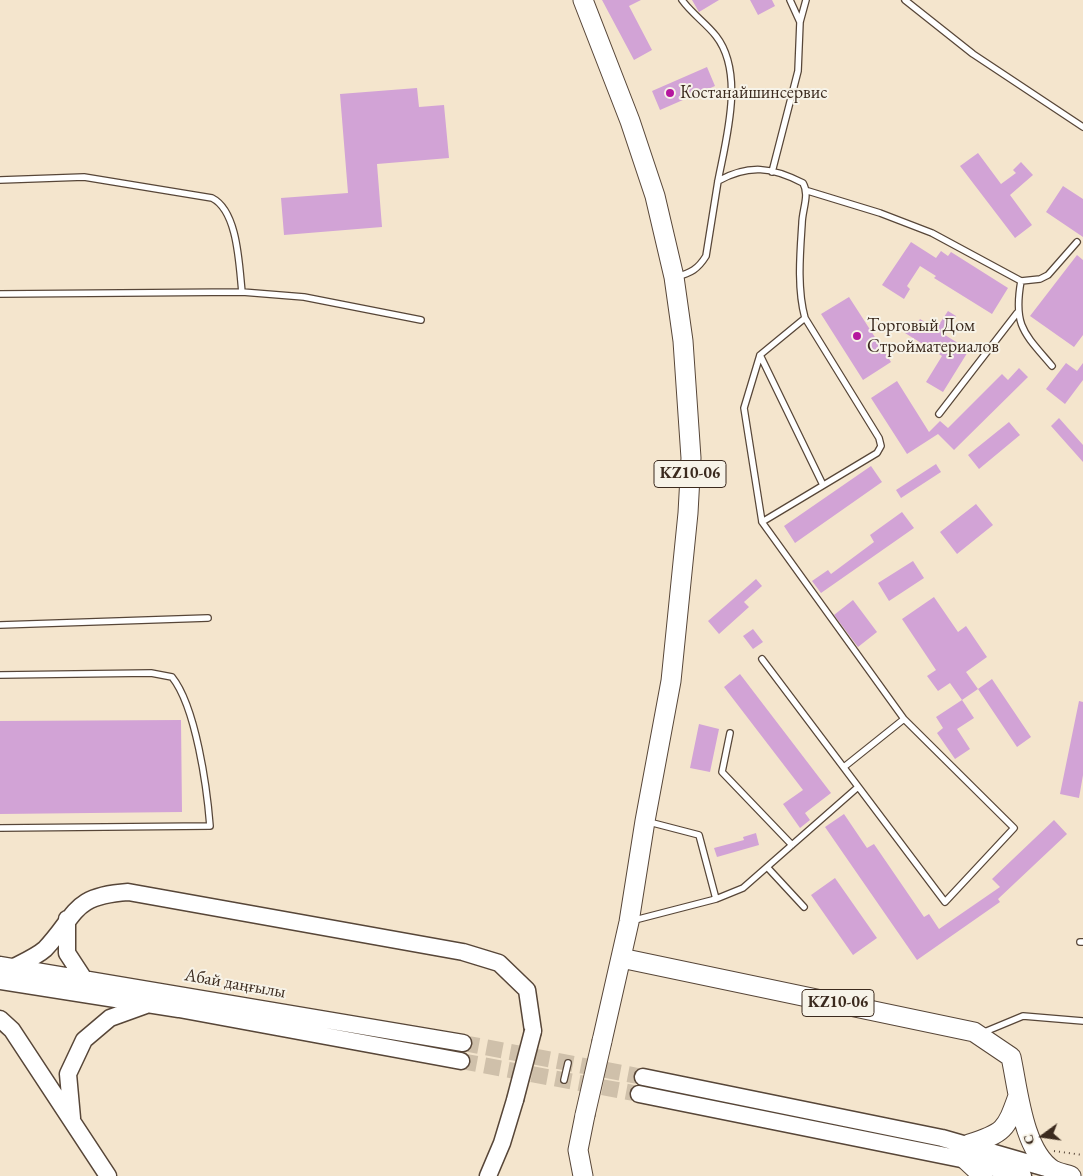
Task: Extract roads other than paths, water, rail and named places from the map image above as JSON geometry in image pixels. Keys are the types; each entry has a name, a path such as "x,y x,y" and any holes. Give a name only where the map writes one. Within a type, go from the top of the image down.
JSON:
{"highway":[{"name":"KZ10-06","path":"583,0 630,122 655,196 674,277 689,401 691,458 688,513 671,680 644,821 629,922 578,1150 583,1176"},
{"name":"KZ10-06","path":"621,958 978,1034 1011,1057 1026,1128 1034,1148 1053,1170"},
{"path":"983,1176 968,1152 995,1136 1008,1123 1019,1094"},
{"path":"1053,1170 1071,1176"}],"main road":[{"path":"7,966 44,950 81,904 104,894 128,892 463,952 499,962 527,990 533,1031 502,1143 488,1176"},
{"path":"68,919 67,953 84,979"},
{"name":"Абай даңғылы","path":"7,966 463,1043"},
{"name":"Абай даңғылы","path":"0,981 461,1061"},
{"path":"72,1120 68,1074 84,1040 110,1018 147,1005"},
{"path":"0,1019 12,1030 108,1176"},
{"path":"643,1077 1053,1170"},
{"path":"639,1094 968,1152 1023,1176"}],"lane":[{"path":"674,277 688,274 699,268 706,256 731,110 732,83 727,61 717,36 693,15 682,0"},
{"path":"790,0 800,22"},
{"path":"772,172 798,71 800,22 806,0"},
{"path":"905,0 973,54 1083,127"},
{"path":"718,181 747,168 772,172 803,183 808,191 880,213 932,233 1021,281 1040,279 1048,275 1077,242"},
{"path":"0,180 84,177 212,198 220,202 229,218 234,234 242,292"},
{"path":"762,522 877,453 881,446 879,438 804,318 801,246 802,222 808,191"},
{"path":"1021,281 1017,313 1024,333 1052,366"},
{"path":"0,294 242,292 304,296 421,320"},
{"path":"939,414 1017,313"},
{"path":"762,658 945,902 1014,828 904,719 762,522 744,408 760,355 804,318"},
{"path":"760,355 823,485"},
{"path":"0,625 208,618"},
{"path":"0,675 151,673 172,677 185,698 190,715 208,805 210,826 0,828"},
{"path":"844,767 904,719"},
{"path":"730,733 722,772 792,846"},
{"path":"629,922 716,898 743,888 858,787"},
{"path":"644,821 699,835 716,898"},
{"path":"767,867 804,908"},
{"path":"978,1034 1023,1016 1083,1021"},
{"path":"564,1080 568,1063"}],"tunnel":[{"path":"463,1043 643,1077"},
{"path":"461,1061 639,1094"}],"place":[{"name":"Костанайшинсервис","path":"670,93"},
{"name":"Торговый Дом Стройматериалов","path":"857,336"}]}
